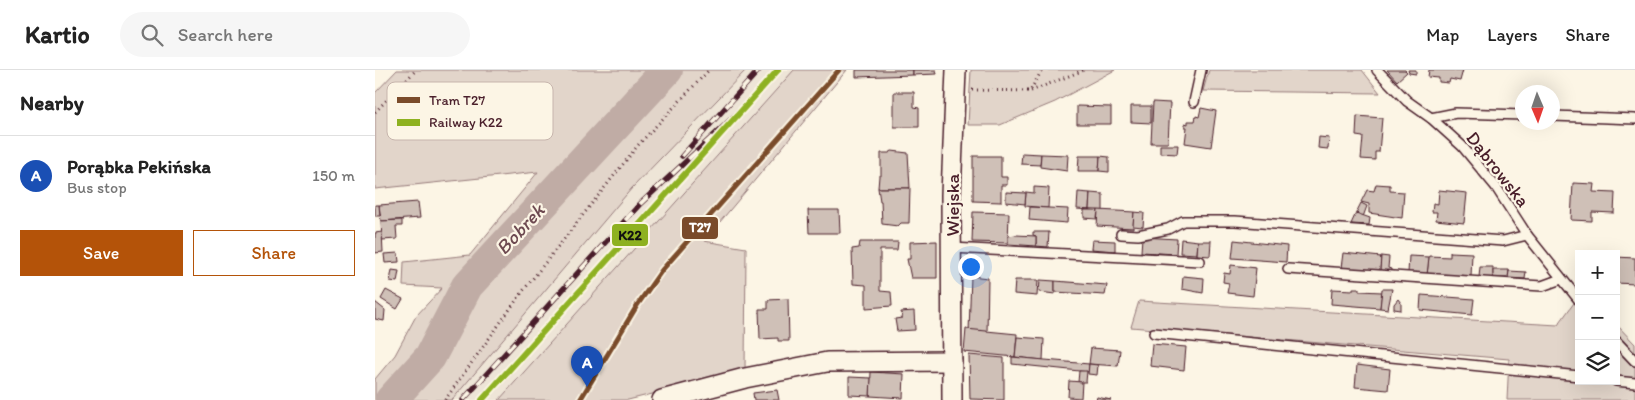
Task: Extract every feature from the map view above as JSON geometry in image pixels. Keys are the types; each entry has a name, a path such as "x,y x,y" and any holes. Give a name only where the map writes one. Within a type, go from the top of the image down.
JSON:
{"street":[{"name":"Wiejska","path":"952,400 952,248 954,89 956,70"},
{"path":"662,400 745,378 827,362 952,361"}],"lane":[{"path":"1195,102 1201,70"},
{"name":"Dąbrowska","path":"1377,70 1407,101 1431,118 1462,146 1491,180 1527,235 1575,295"},
{"path":"1431,118 1455,113 1515,115"},
{"path":"1560,116 1635,119"},
{"path":"1121,234 1138,235 1168,229 1183,221 1235,221 1503,241 1527,235"},
{"path":"952,248 1200,261"},
{"path":"1288,269 1542,286 1561,279"},
{"path":"1154,333 1575,376"},
{"path":"1620,345 1635,361"},
{"path":"1620,381 1635,383"}],"path":[{"path":"404,82 416,70"},
{"path":"445,400 523,291 639,144 709,70"},
{"path":"1030,91 1043,70"},
{"path":"954,89 1030,91 1084,70"},
{"path":"375,112 387,100"}],"shaded area":[{"path":"397,70 746,70 632,188 452,400 375,400 375,379 395,355 416,316 442,288 403,286 404,262 470,255 538,172 375,189 375,93"},
{"path":"746,70 794,70 499,400 452,400 632,188"},
{"path":"794,70 847,70 704,241 746,248 745,371 628,400 499,400"},
{"path":"971,70 1115,70 1055,102 1000,125 968,125"},
{"path":"1209,70 1362,70 1380,93 1203,91"},
{"path":"1139,301 1558,325 1575,302 1575,385 1620,385 1620,328 1635,344 1635,400 1507,400 1509,359 1131,327"}],"building":[{"path":"856,70 913,70 913,75 856,77"},
{"path":"913,70 936,70 937,74 913,75"},
{"path":"1387,70 1405,70 1407,72 1397,81"},
{"path":"1408,70 1416,70 1416,74 1409,73"},
{"path":"1429,70 1463,70 1460,81 1450,79 1449,83 1439,82 1439,78 1428,77"},
{"path":"894,92 914,92 914,107 919,108 919,127 894,127"},
{"path":"1153,102 1170,103 1168,143 1151,143"},
{"path":"1077,106 1111,107 1111,124 1077,124"},
{"path":"1131,106 1151,106 1151,123 1131,122"},
{"path":"1201,108 1216,111 1211,147 1185,143 1187,127 1185,127 1185,123 1188,124 1188,121 1195,121 1196,116 1199,117"},
{"path":"1357,116 1382,118 1379,152 1375,152 1375,160 1361,159 1363,137 1356,136"},
{"path":"1319,137 1329,138 1328,149 1318,148"},
{"path":"1160,145 1178,145 1177,154 1160,153"},
{"path":"892,151 908,153 910,188 878,188 879,176 881,176 881,153"},
{"path":"1022,153 1041,154 1040,165 1021,164"},
{"path":"1041,154 1068,155 1067,171 1040,167"},
{"path":"973,156 1001,156 1001,177 1007,177 1007,185 1001,185 1001,202 973,201"},
{"path":"1079,156 1100,156 1099,171 1078,171"},
{"path":"1100,156 1109,157 1109,172 1099,171"},
{"path":"1573,183 1594,184 1593,192 1615,193 1614,213 1592,212 1592,221 1571,220"},
{"path":"1376,184 1390,185 1390,191 1404,192 1402,218 1369,213 1369,204 1361,202 1367,190 1374,191"},
{"path":"1034,187 1049,188 1048,208 1025,206 1026,192 1034,193"},
{"path":"878,188 910,188 909,223 901,223 898,226 882,224 881,201"},
{"path":"1439,190 1467,193 1464,223 1436,220 1437,212 1432,212 1433,203 1438,204"},
{"path":"1006,192 1026,193 1025,204 1006,202"},
{"path":"1078,192 1090,193 1089,210 1077,209"},
{"path":"1090,193 1103,194 1103,211 1089,210"},
{"path":"418,202 420,218 381,221 379,205"},
{"path":"1361,203 1367,206 1363,217 1356,213"},
{"path":"375,205 379,205 380,216 375,216"},
{"path":"1030,207 1068,209 1067,223 1029,220"},
{"path":"808,210 839,210 840,233 809,233"},
{"path":"1084,210 1098,210 1097,219 1084,218"},
{"path":"1098,210 1134,212 1133,228 1097,226"},
{"path":"973,212 1009,213 1008,243 972,242"},
{"path":"1134,212 1144,213 1143,227 1133,226"},
{"path":"1356,213 1370,218 1369,225 1351,224"},
{"path":"402,220 402,226 396,226 397,239 382,240 381,221"},
{"path":"382,232 383,252 375,253 375,233"},
{"path":"1033,232 1049,232 1048,247 1036,246 1036,236 1033,235"},
{"path":"1008,236 1036,236 1036,246 1008,244"},
{"path":"1142,237 1177,239 1176,254 1141,252"},
{"path":"1181,239 1198,241 1197,254 1180,253"},
{"path":"1092,240 1115,241 1115,251 1091,249"},
{"path":"1234,240 1287,246 1286,262 1232,258"},
{"path":"937,241 937,278 911,278 907,259 910,259 910,242"},
{"path":"1198,241 1211,241 1210,256 1197,255"},
{"path":"860,242 898,242 897,250 880,250 880,291 891,292 892,306 866,308 866,285 853,284 852,249 859,248"},
{"path":"1450,252 1472,253 1471,277 1427,275 1429,256 1450,257"},
{"path":"398,253 399,262 385,263 384,254"},
{"path":"1343,253 1381,257 1380,271 1341,268"},
{"path":"1381,256 1389,257 1388,268 1391,269 1391,272 1380,271"},
{"path":"1409,256 1429,257 1427,275 1408,273"},
{"path":"1620,257 1635,258 1635,284 1620,283"},
{"path":"1231,265 1256,268 1253,296 1227,293 1229,283 1223,282 1224,273 1230,274"},
{"path":"1480,267 1493,267 1493,278 1479,277"},
{"path":"392,270 399,271 397,282 390,281"},
{"path":"1493,270 1509,270 1508,278 1493,278"},
{"path":"1509,271 1526,272 1525,279 1508,278"},
{"path":"971,276 988,278 987,333 969,331"},
{"path":"1183,276 1204,278 1203,293 1182,289"},
{"path":"1015,280 1038,280 1037,296 1014,294"},
{"path":"1040,280 1055,281 1055,294 1039,292"},
{"path":"1055,281 1107,285 1105,295 1055,292"},
{"path":"1353,288 1359,288 1359,291 1382,292 1380,308 1331,304 1332,289 1353,290"},
{"path":"1382,289 1392,289 1388,309 1380,308"},
{"path":"386,290 403,299 397,309 381,299"},
{"path":"1421,295 1474,299 1472,315 1420,310"},
{"path":"788,299 789,341 778,341 778,338 760,339 759,309 768,309 768,300"},
{"path":"1398,299 1401,303 1401,310 1394,309 1394,304"},
{"path":"375,302 385,310 384,321 375,319"},
{"path":"914,311 915,330 897,331 895,319 902,318 901,312"},
{"path":"966,329 1017,334 1015,357 964,352"},
{"path":"1017,337 1044,339 1043,360 1015,357"},
{"path":"1152,344 1186,347 1184,370 1150,366"},
{"path":"1091,348 1120,350 1118,366 1089,364"},
{"path":"969,355 1004,358 1004,400 970,399"},
{"path":"1012,357 1089,364 1089,372 1012,364"},
{"path":"1089,364 1098,365 1097,375 1088,374"},
{"path":"1357,365 1390,369 1388,390 1355,387"},
{"path":"1079,371 1087,371 1086,382 1078,382"},
{"path":"871,372 904,374 903,398 870,396"},
{"path":"849,377 871,378 870,396 849,395"},
{"path":"1069,381 1082,382 1081,398 1068,397"},
{"path":"777,390 779,400 754,400 753,393"},
{"path":"1097,397 1111,400 1096,400"}],"waterway":[{"name":"Bobrek","path":"391,400 430,357 467,286 667,70"}],"railway":[{"path":"682,156 759,70"},
{"path":"463,400 640,204 766,84"}],"tram line":[{"name":"T27","path":"580,400 638,304 662,270 839,70"}],"rail line":[{"name":"K22","path":"482,400 778,70"}],"place":[{"name":"Porąbka Pekińska","path":"587,387"}]}
